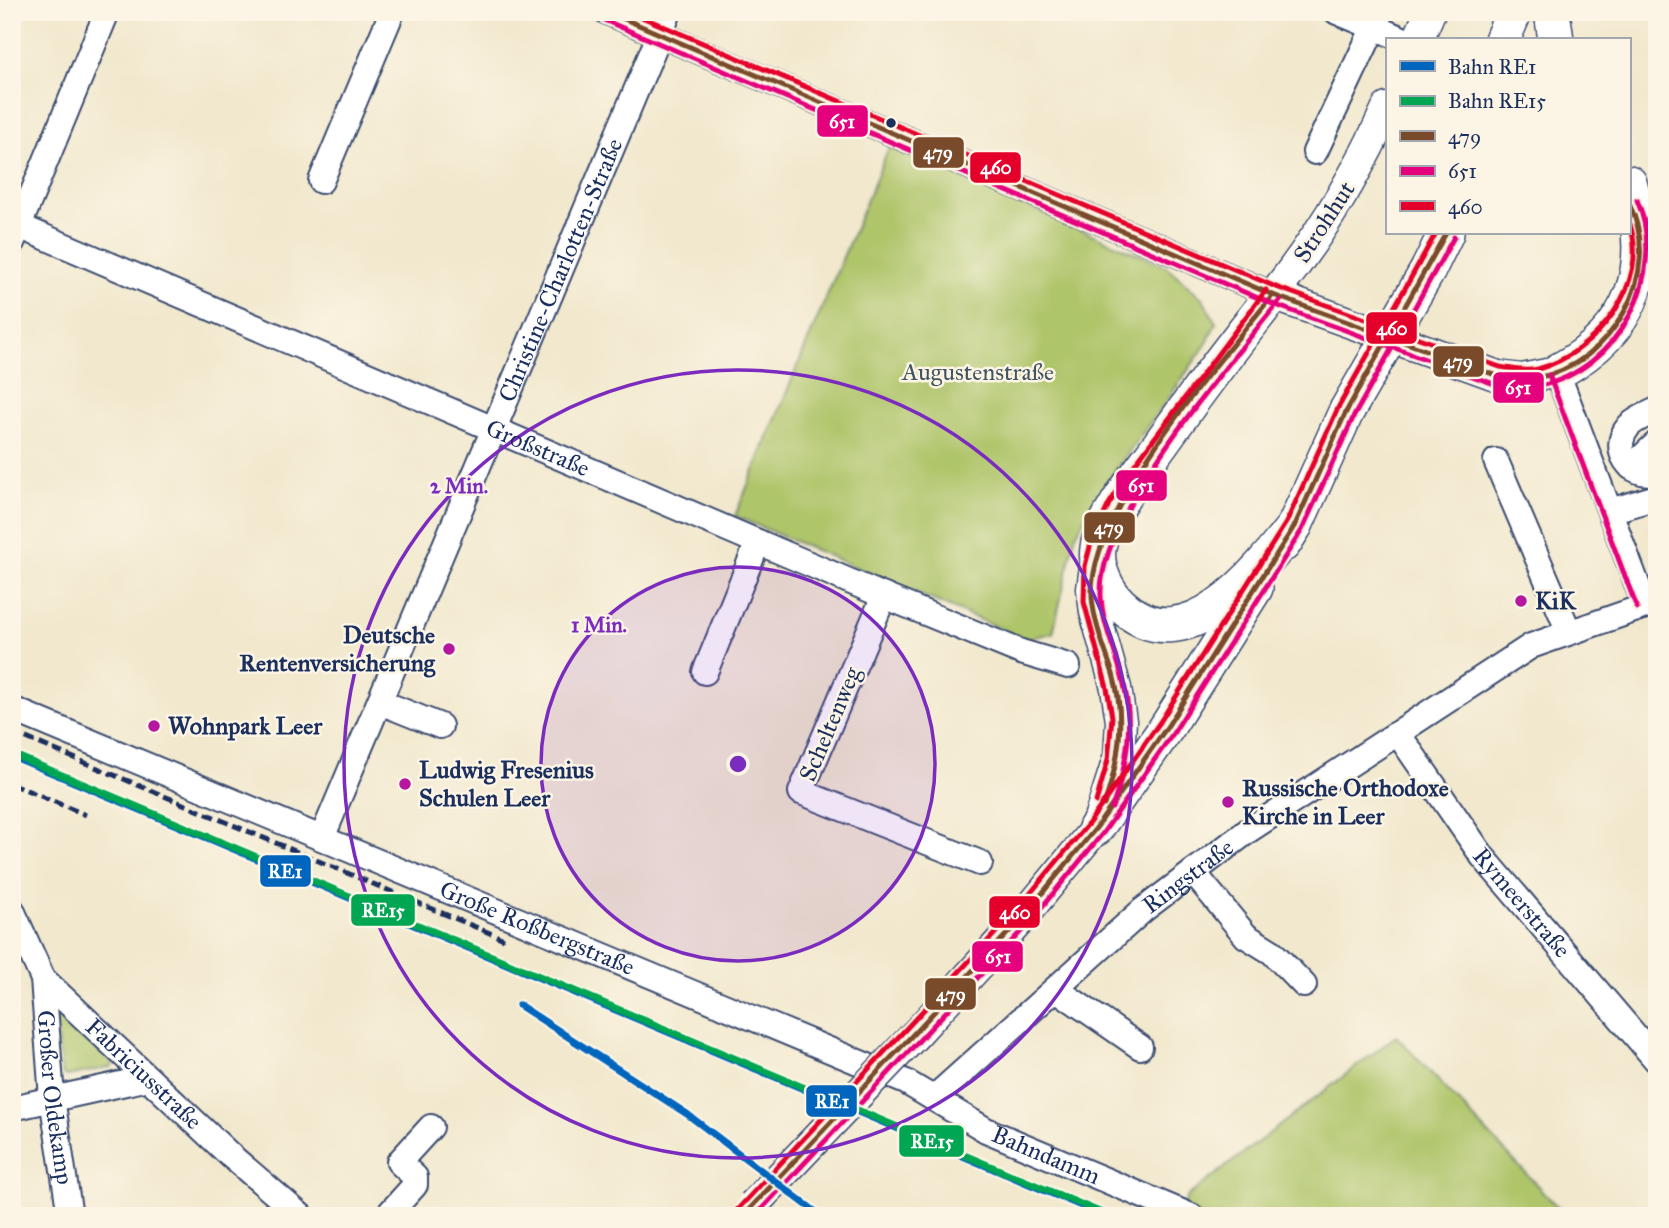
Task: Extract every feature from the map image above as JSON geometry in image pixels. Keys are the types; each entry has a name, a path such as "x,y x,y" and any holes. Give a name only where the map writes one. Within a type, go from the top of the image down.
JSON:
{"highway":[{"path":"1503,38 1514,12"},
{"path":"1552,12 1556,38"},
{"path":"1557,372 1602,342 1621,317 1633,292 1641,264 1630,188"},
{"path":"1096,828 1167,727 1295,525 1418,255 1445,234"},
{"path":"1273,295 1194,395 1133,480 1117,506 1098,548 1110,594 1127,610 1146,621 1164,624 1191,619 1224,604 1253,578 1295,525"}],"main road":[{"path":"1419,38 1430,12"},
{"name":"Strohhut","path":"1273,295 1328,223 1361,165 1386,110"},
{"path":"1273,295 1498,376 1522,379 1557,372"},
{"path":"748,1210 916,1034 1021,919 1096,828 1119,756 1121,721 1116,688 1095,612 1092,589 1098,548"}],"street":[{"path":"15,231 107,12"},
{"path":"321,181 392,12"},
{"path":"607,12 665,23 1273,295"},
{"path":"1337,12 1377,21 1402,38"},
{"path":"1319,147 1377,21"},
{"name":"Christine-Charlotten-Straße","path":"322,838 665,23"},
{"name":"Großstraße","path":"15,231 494,429 884,596 1021,652 1068,666"},
{"path":"1557,372 1609,511 1651,603"},
{"path":"1657,410 1628,427 1621,445 1622,458 1631,467 1640,473 1657,472"},
{"path":"1631,467 1657,443"},
{"path":"1496,461 1569,632"},
{"path":"1609,511 1657,497"},
{"path":"705,672 758,542"},
{"name":"Scheltenweg","path":"884,596 801,792 980,863"},
{"name":"Ringstraße","path":"934,1097 1143,909 1249,830 1399,735 1531,646 1651,603"},
{"path":"380,702 440,726"},
{"name":"Große Roßbergstraße","path":"12,709 906,1082"},
{"name":"Rymeerstraße","path":"1399,735 1483,857 1657,1061"},
{"path":"1193,872 1246,936 1272,953 1304,985"},
{"name":"Fabriciusstraße","path":"12,910 43,979 301,1216"},
{"name":"Großer Oldekamp","path":"43,979 52,1098 71,1216"},
{"path":"1056,989 1140,1047"},
{"path":"12,1108 148,1077"},
{"name":"Bahndamm","path":"906,1082 986,1130 1191,1216"},
{"path":"387,1216 415,1185 415,1177 399,1162 431,1127"}],"green space":[{"name":"Augustenstraße","path":"889,147 1166,266 1203,299 1216,323 1207,343 1094,499 1075,537 1053,633 1025,639 735,516"},
{"path":"70,1014 113,1061 112,1067 67,1076 62,1074 55,1023"},
{"path":"1396,1036 1566,1216 1197,1216 1182,1209 1188,1196"}],"railway":[{"path":"12,732 504,939"},
{"path":"12,784 86,815"}],"rail line":[{"name":"RE15","path":"12,754 1109,1216"},
{"name":"RE1","path":"12,756 1105,1216"},
{"name":"RE1","path":"519,1005 687,1114 821,1216"}],"transit line":[{"name":"479","path":"608,12 1273,295 1498,376 1531,379 1563,370 1587,355 1608,336 1624,312 1635,286 1640,258 1638,231 1630,207"},
{"name":"460","path":"630,12 1276,287 1500,367 1538,369 1559,361 1598,332 1614,313 1632,269 1634,245 1630,227"},
{"name":"651","path":"604,20 1270,303 1497,385 1534,387 1567,376 1593,361 1614,340 1630,315 1641,287 1646,258 1645,229 1637,200"},
{"name":"460","path":"737,1210 1014,913 1089,823 1160,722 1287,521 1338,408 1435,234"},
{"name":"479","path":"743,1216 1021,919 1096,828 1167,727 1295,525 1346,412 1445,234"},
{"name":"651","path":"755,1216 1027,925 1103,833 1174,732 1302,530 1354,416 1454,237"},
{"name":"460","path":"1096,802 1108,760 1112,717 1084,602 1085,566 1091,543 1109,504 1132,468 1266,290"},
{"name":"479","path":"1104,805 1114,773 1120,724 1117,691 1093,607 1096,562 1111,523 1160,439 1273,295"},
{"name":"651","path":"1112,808 1126,758 1129,724 1125,690 1102,606 1105,562 1120,524 1170,442 1199,401 1280,300"},
{"name":"651","path":"1549,375 1637,608"}],"place":[{"name":"KiK","path":"1521,601"},
{"name":"Deutsche Rentenversicherung","path":"449,649"},
{"name":"Wohnpark Leer","path":"154,726"},
{"name":"Ludwig Fresenius Schulen Leer","path":"405,784"},
{"name":"Russische Orthodoxe Kirche in Leer","path":"1228,802"}]}
